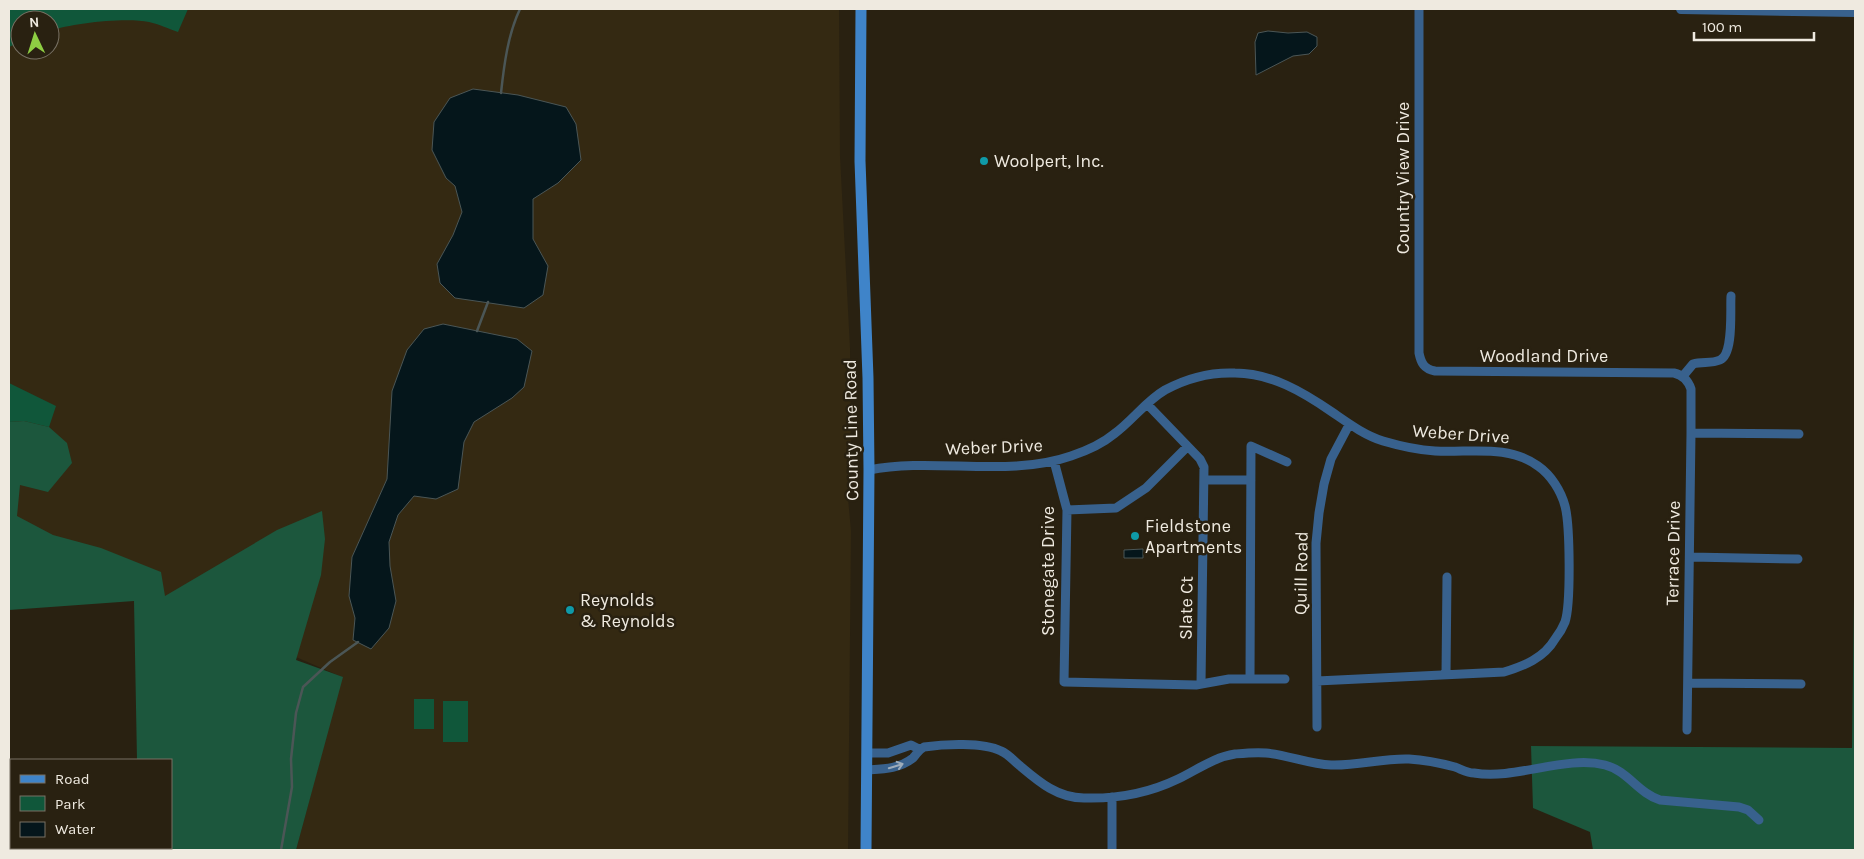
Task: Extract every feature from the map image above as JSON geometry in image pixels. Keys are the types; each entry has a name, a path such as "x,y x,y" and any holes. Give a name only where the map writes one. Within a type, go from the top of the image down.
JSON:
{"main road":[{"name":"County Line Road","path":"861,9 860,161 868,378 869,470 866,850"}],"street":[{"name":"Country View Drive","path":"1419,9 1419,346"},
{"path":"1681,9 1855,12"},
{"path":"1684,377 1693,364 1713,362 1722,359 1726,354 1730,339 1731,296"},
{"name":"Woodland Drive","path":"1419,346 1421,361 1428,370 1435,371 1674,373 1684,377"},
{"name":"Weber Drive","path":"869,470 891,466 1020,465 1054,461 1094,447 1114,435 1164,391 1186,380 1212,373 1254,374 1278,381 1305,395 1349,425 1378,439 1408,448 1434,451 1498,452 1519,455 1539,467 1551,480 1562,498 1568,522 1567,606 1564,622 1554,641 1541,656 1524,666 1504,672 1317,681"},
{"name":"Terrace Drive","path":"1684,377 1691,389 1687,730"},
{"name":"Slate Ct","path":"1147,404 1200,458 1204,467 1201,684"},
{"name":"Quill Road","path":"1317,727 1316,543 1319,513 1331,459 1349,425"},
{"path":"1691,433 1799,434"},
{"path":"1250,679 1252,446 1287,462"},
{"path":"1067,510 1116,508 1146,488 1188,447"},
{"name":"Stonegate Drive","path":"1054,461 1067,510 1064,682 1201,684"},
{"path":"1204,480 1251,480"},
{"path":"1690,557 1798,559"},
{"path":"1446,674 1447,577"},
{"path":"1201,684 1229,679 1285,679"},
{"path":"1688,683 1801,684"},
{"path":"867,753 888,752 911,745 919,749 932,746 979,744 992,747 1008,755 1055,792 1082,798 1112,797 1153,789 1179,779 1217,759 1252,752 1268,753 1331,765 1407,759 1438,763 1473,774 1519,772 1587,763 1605,765 1618,770 1629,777 1650,797 1660,800 1739,808 1748,810 1759,820"},
{"path":"866,770 892,769 914,757 919,749"},
{"path":"1112,797 1112,850"}],"shaded area":[{"path":"9,9 839,9 840,156 850,348 851,451 849,456 848,498 851,531 848,850 296,850 342,677 9,532"}],"green space":[{"path":"9,9 188,9 178,32 149,22 127,20 85,23 60,28 60,10 10,10 9,47"},
{"path":"9,383 56,406 49,427 24,421 9,422"},
{"path":"24,421 49,427 67,443 72,463 48,492 20,485 17,516 53,535 101,548 161,572 165,596 277,530 322,511 325,539 321,575 296,660 343,677 296,850 138,850 172,849 172,759 137,759 134,601 9,610 9,422"},
{"path":"1855,525 1855,850 1593,850 1590,832 1533,808 1531,746 1852,748"},
{"path":"414,699 434,699 434,729 414,729"},
{"path":"443,701 468,701 468,742 443,742"}],"water":[{"path":"1268,31 1307,32 1317,37 1317,46 1309,54 1293,56 1256,75 1255,42 1258,33"},
{"path":"473,89 518,95 566,107 576,124 581,160 558,183 533,199 533,239 548,266 543,295 524,308 455,298 440,283 437,264 453,235 462,212 455,186 446,178 432,150 434,122 450,98"},
{"path":"443,324 517,339 532,351 524,387 512,398 474,422 464,442 458,489 436,499 414,496 398,515 389,542 390,566 396,601 389,628 371,649 353,640 355,618 349,596 352,557 387,479 392,391 407,350 424,329"},
{"path":"1143,549 1143,558 1124,558 1124,550"}],"waterway":[{"path":"501,93 505,61 520,9"},
{"path":"477,331 488,302"},
{"path":"281,850 292,787 291,759 296,713 303,687 330,662 358,642"}],"place":[{"name":"Woolpert, Inc.","path":"984,161"},
{"name":"Fieldstone Apartments","path":"1135,536"},
{"name":"Reynolds & Reynolds","path":"570,610"}]}
